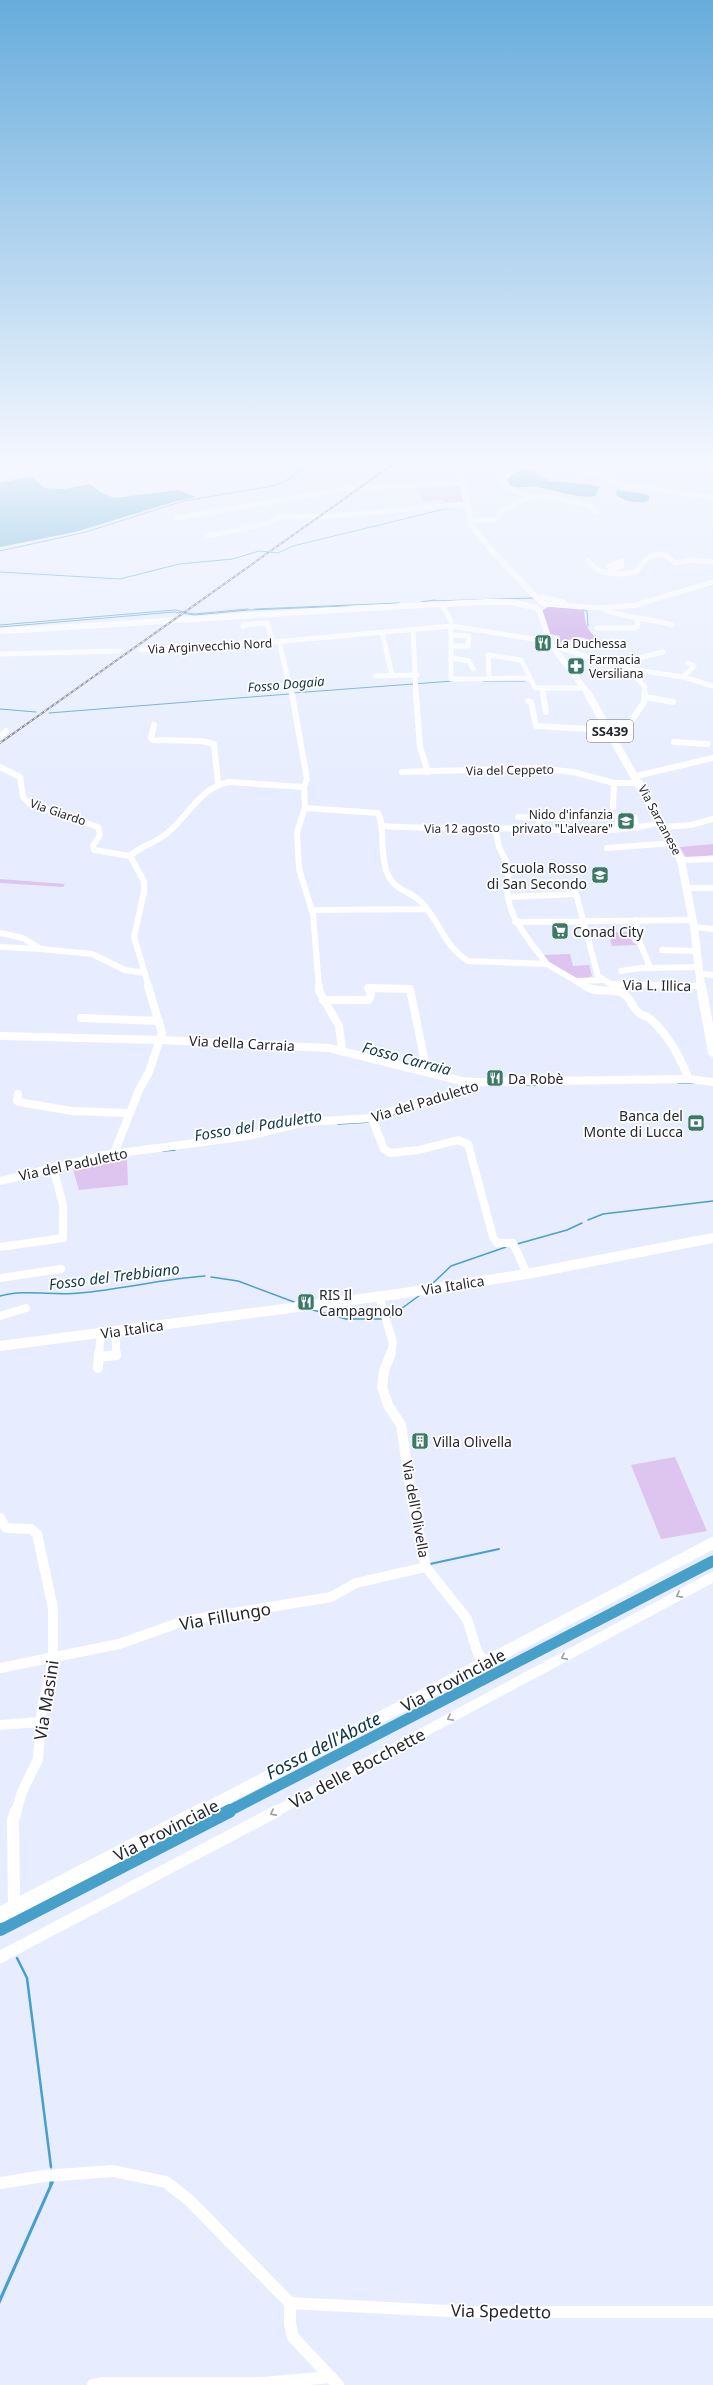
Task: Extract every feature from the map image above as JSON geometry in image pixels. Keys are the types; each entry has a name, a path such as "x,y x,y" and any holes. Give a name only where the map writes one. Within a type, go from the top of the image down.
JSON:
{"main road":[{"name":"SS439","path":"510,571 539,604"},
{"path":"0,631 152,623 310,610 442,605 501,601 522,604 539,604"},
{"name":"Via Sarzanese","path":"539,604 552,645 585,688 616,739 681,860 693,924 700,986 713,1052"},
{"name":"Via Italica","path":"0,1346 380,1296 527,1274 713,1238"},
{"name":"Via Provinciale","path":"0,1915 487,1663 713,1543"}],"street":[{"path":"603,571 634,573 635,571"},
{"path":"539,604 598,608 640,604 713,582"},
{"path":"539,604 570,605"},
{"path":"442,605 450,615 452,626 451,679 530,678"},
{"path":"598,608 623,617 637,618 672,625"},
{"path":"597,628 635,628 638,626 637,618"},
{"path":"243,627 243,625 267,623 273,642"},
{"name":"Via Arginvecchio Nord","path":"141,650 279,642 452,626 539,640"},
{"path":"414,630 417,680 415,716 424,763 428,772"},
{"path":"382,632 392,676"},
{"path":"451,646 468,646 469,636 452,635"},
{"path":"279,642 292,694 307,779 304,787 305,808 297,832 299,869 311,910 319,991 339,1026 342,1049"},
{"path":"552,645 590,658 622,662 664,652"},
{"path":"0,654 121,651"},
{"path":"489,679 488,655 521,660 534,688 585,688"},
{"path":"452,658 468,661 473,669"},
{"path":"616,739 620,738 646,697 645,687 631,669 622,662"},
{"path":"683,677 694,666 688,663"},
{"path":"631,669 683,677 713,686"},
{"path":"375,676 392,676 417,680"},
{"path":"542,689 546,712"},
{"path":"646,697 672,702"},
{"path":"528,701 531,702 536,726 610,730"},
{"path":"154,726 151,738 153,740 202,741 214,744 218,783"},
{"path":"0,737 6,731"},
{"path":"674,742 708,743 711,758"},
{"name":"Via del Ceppeto","path":"402,772 543,768 573,772 614,783 638,780 711,758"},
{"name":"Via Giardo","path":"0,767 20,777 23,797 30,804 87,822 98,827 100,835 93,846 94,850 130,856"},
{"path":"114,1153 149,1072 161,1040 162,1033 134,937 144,892 144,881 130,856 141,846 168,833 207,791 218,783 228,782 304,787"},
{"path":"613,807 614,783"},
{"path":"305,808 373,811 380,816 383,826 381,832 382,850 390,881 398,890 417,898 427,910 441,933 462,958 468,961 547,964"},
{"path":"618,816 618,828"},
{"path":"633,817 637,828"},
{"path":"518,818 560,818"},
{"path":"539,818 541,830"},
{"name":"Via 12 agosto","path":"383,826 419,829 495,828 541,830 637,828 662,825 691,825 713,819"},
{"path":"495,828 499,847 510,869 506,882 510,911 515,922 547,964 594,990 623,993"},
{"path":"607,848 673,843"},
{"path":"681,860 713,859"},
{"path":"687,888 713,888"},
{"path":"509,897 576,894 595,968 603,980"},
{"path":"311,910 427,910"},
{"path":"515,922 636,920 693,924 713,929"},
{"path":"636,920 640,943 650,968"},
{"path":"0,933 23,938 41,949"},
{"path":"0,947 92,954 125,970 145,973"},
{"path":"662,950 696,951"},
{"path":"621,971 650,968 699,970 713,975"},
{"path":"576,981 603,980 613,984 623,993 638,1012 649,1018 667,1038 681,1059 689,1079"},
{"name":"Via L. Illica","path":"613,984 700,986"},
{"path":"623,993 624,986 626,984"},
{"path":"323,1000 369,1000 371,994 368,988 410,989 427,1072"},
{"path":"81,1018 159,1020"},
{"name":"Via della Carraia","path":"0,1036 161,1040 342,1049 462,1081 479,1082"},
{"name":"Via del Paduletto","path":"0,1181 114,1153 248,1136 305,1122 373,1120 400,1108 456,1094 479,1082 689,1079 713,1082"},
{"path":"18,1094 17,1101 24,1104 72,1111 130,1113"},
{"path":"373,1120 384,1149 390,1153 419,1150 458,1140 468,1144 493,1237 497,1243 514,1245 527,1274"},
{"path":"0,1247 63,1238 63,1205 53,1167"},
{"path":"0,1278 61,1269"},
{"name":"Via dell'Olivella","path":"380,1296 393,1343 392,1351 384,1371 382,1387 388,1405 400,1425 413,1506 426,1567 467,1619 478,1654 487,1663"},
{"path":"0,1316 26,1308"},
{"path":"100,1357 116,1355 116,1331"},
{"path":"98,1368 101,1333"},
{"name":"Via Masini","path":"0,1518 6,1528 26,1528 38,1534 53,1608 52,1659 40,1722 38,1759 22,1792 13,1820 14,1908"},
{"name":"Via Fillungo","path":"0,1668 52,1659 135,1640 184,1621 266,1609 331,1597 356,1583 426,1567"},
{"name":"Via delle Bocchette","path":"0,1957 197,1854 713,1577"},
{"path":"0,1725 40,1722"},
{"path":"0,2183 61,2174 113,2171 166,2182 189,2200 290,2304 290,2324 293,2337 334,2381"},
{"name":"Via Spedetto","path":"290,2304 410,2308 467,2312 713,2312"},
{"path":"93,2385 104,2382 262,2383 334,2381"}],"shaded area":[{"path":"550,606 584,610 586,624 591,633 611,645 586,643 585,638 578,637 558,643 560,636 549,634 542,614 543,610"},
{"path":"713,844 713,855 686,858 680,847"},
{"path":"0,879 65,884 63,887 0,883"},
{"path":"608,932 630,932 632,942 637,945 612,946"},
{"path":"570,954 573,966 589,965 592,976 579,978 572,976 552,965 542,955"},
{"path":"127,1157 128,1185 79,1190 72,1166"},
{"path":"675,1457 707,1531 661,1539 631,1465"}],"water":[{"path":"51,2167 54,2182 0,2304 0,2296 49,2186"}],"waterway":[{"path":"0,572 120,579 150,571"},
{"path":"434,601 534,598"},
{"path":"421,602 435,600"},
{"path":"255,609 399,603"},
{"path":"0,627 174,612 195,615 249,610 348,606"},
{"path":"0,625 175,610 194,614 248,609"},
{"path":"582,609 587,611 588,626"},
{"name":"Fosso Dogaia","path":"293,693 453,681"},
{"name":"Fosso Dogaia","path":"483,681 525,681"},
{"name":"Fosso Dogaia","path":"49,713 289,694"},
{"name":"Fosso Dogaia","path":"0,709 36,712"},
{"name":"Fosso del Paduletto","path":"678,1083 694,1083"},
{"name":"Fosso del Paduletto","path":"526,1085 536,1085"},
{"name":"Fosso del Paduletto","path":"389,1116 406,1110"},
{"name":"Fosso del Paduletto","path":"338,1124 370,1122"},
{"name":"Fosso del Paduletto","path":"163,1151 175,1150"},
{"name":"Fosso del Trebbiano","path":"588,1220 603,1214 713,1201"},
{"name":"Fosso del Trebbiano","path":"517,1244 567,1230 582,1223"},
{"name":"Fosso del Trebbiano","path":"431,1285 451,1266 506,1247"},
{"name":"Fosso del Trebbiano","path":"0,1296 20,1293 70,1294 205,1276"},
{"name":"Fosso del Trebbiano","path":"211,1277 238,1281 294,1302"},
{"name":"Fosso del Trebbiano","path":"390,1317 420,1295"},
{"name":"Fosso del Trebbiano","path":"313,1310 346,1319 382,1319"},
{"path":"430,1564 499,1549"},
{"name":"Fossa dell'Abate","path":"227,1812 713,1561"},
{"name":"Fossa dell'Abate","path":"0,1929 229,1811"},
{"path":"17,1958 27,1978 51,2167"}],"railway":[{"path":"0,743 242,571"}],"place":[{"name":"La Duchessa","path":"543,643"},
{"name":"Farmacia Versiliana","path":"576,666"},
{"name":"Nido d'infanzia privato \"L'alveare\"","path":"626,821"},
{"name":"Scuola Rosso di San Secondo","path":"600,875"},
{"name":"Conad City","path":"560,931"},
{"name":"Da Robè","path":"495,1078"},
{"name":"Banca del Monte di Lucca","path":"696,1123"},
{"name":"RIS Il Campagnolo","path":"306,1302"},
{"name":"Villa Olivella","path":"420,1441"}],"water label":[{"name":"Fosso Carraia","path":"407,1058"}]}
